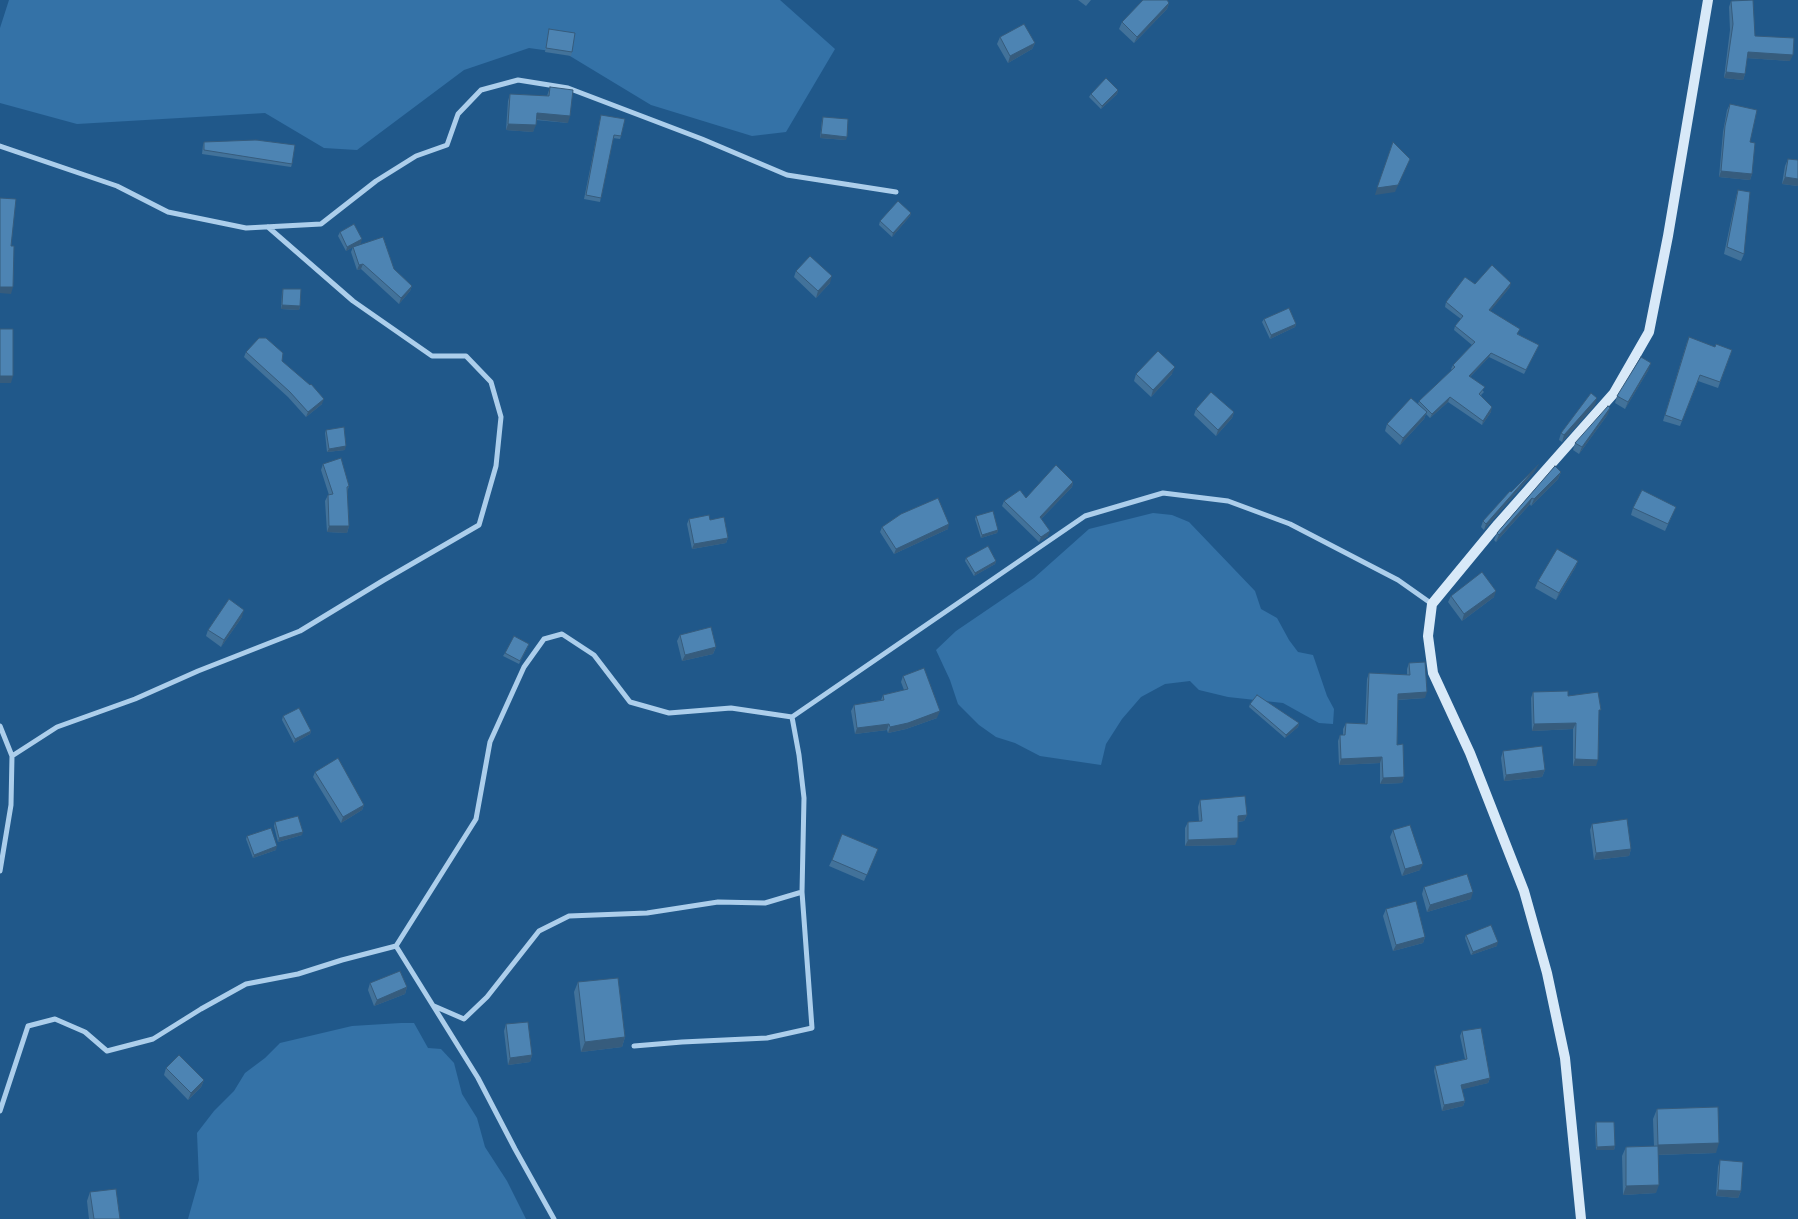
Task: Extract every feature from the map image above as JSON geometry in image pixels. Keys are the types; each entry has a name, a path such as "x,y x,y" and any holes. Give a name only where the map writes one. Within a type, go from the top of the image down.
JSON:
{"street":[{"path":"1581,1219 1565,1058 1547,973 1520,882 1470,753 1433,673 1428,636 1432,604 1498,524 1614,393 1649,332 1668,236 1708,0"},
{"path":"0,146 117,186 168,212 246,228 321,224 376,181 416,156 447,145 458,114 481,90 518,80 568,88 702,139 787,175 896,192"},
{"path":"12,756 57,727 135,699 198,671 300,632 384,580 479,525 496,466 501,416 491,382 466,356 432,356 353,300 268,227"},
{"path":"0,1111 28,1026 55,1019 85,1032 107,1051 153,1039 246,984 298,974 396,946 476,819 490,742 524,667 544,639 562,634 594,655 630,702 669,713 730,708 792,717 1085,516 1163,493 1228,501 1290,524 1398,580 1432,604"},
{"path":"634,1046 767,1038 812,1028 802,892 804,798 792,717"},
{"path":"0,726 12,756 11,805 0,871"},
{"path":"434,1006 464,1019 487,997 539,931 569,916 647,913 718,902 765,903 802,892"},
{"path":"396,946 478,1078 554,1219"}],"shaded area":[{"path":"9,0 780,0 835,49 786,132 752,136 651,105 565,53 529,48 464,70 357,150 324,148 265,113 77,124 0,103 0,28"},
{"path":"1153,513 1172,515 1189,522 1255,591 1261,609 1277,618 1298,652 1313,655 1327,696 1334,709 1333,724 1319,723 1283,703 1228,697 1199,690 1190,681 1165,684 1141,697 1122,719 1106,744 1101,765 1040,756 1015,743 996,737 979,725 958,704 950,680 936,650 956,631 1034,578 1089,529"},
{"path":"414,1023 428,1048 441,1049 454,1063 462,1094 477,1118 485,1147 507,1181 526,1219 188,1219 199,1180 197,1133 214,1111 234,1091 245,1073 265,1058 280,1043 352,1026"}],"building":[{"path":"1143,0 1167,0 1169,3 1137,37 1122,22"},
{"path":"1753,0 1755,36 1794,38 1793,55 1748,52 1745,74 1726,72 1733,24 1731,1"},
{"path":"1024,24 1035,43 1010,56 1000,37"},
{"path":"549,29 575,33 572,52 546,48"},
{"path":"1106,78 1118,90 1102,106 1091,94"},
{"path":"550,87 573,90 570,116 537,113 536,125 508,124 510,94 549,96"},
{"path":"1730,104 1757,110 1750,142 1755,143 1752,174 1721,171 1725,126"},
{"path":"601,115 625,119 621,136 614,135 601,198 586,195"},
{"path":"823,117 848,119 847,137 821,134"},
{"path":"256,140 295,145 292,164 204,150 204,142"},
{"path":"1393,142 1410,159 1398,185 1377,188"},
{"path":"1788,159 1798,160 1798,179 1785,177"},
{"path":"1738,190 1750,192 1744,254 1727,247"},
{"path":"0,198 16,199 11,246 14,246 13,287 0,287"},
{"path":"898,201 911,213 893,233 880,221"},
{"path":"354,224 362,239 347,247 340,232"},
{"path":"383,237 394,269 412,286 401,298 363,264 359,265 353,247"},
{"path":"810,256 832,276 818,291 796,271"},
{"path":"1492,265 1511,283 1489,310 1520,329 1517,334 1539,345 1526,370 1491,353 1469,376 1485,387 1479,394 1492,407 1483,421 1450,397 1432,414 1419,401 1455,367 1453,365 1475,342 1455,326 1463,316 1446,302 1465,277 1475,284"},
{"path":"283,289 301,289 300,306 282,305"},
{"path":"1289,308 1296,324 1271,335 1264,319"},
{"path":"0,329 13,329 13,376 0,376"},
{"path":"1689,337 1715,347 1716,344 1732,350 1720,382 1700,375 1682,421 1665,415"},
{"path":"259,338 266,338 283,353 282,361 311,384 324,399 308,412 290,392 246,352"},
{"path":"1158,351 1175,367 1153,390 1136,374"},
{"path":"1641,357 1651,363 1628,402 1617,396"},
{"path":"1211,392 1234,412 1218,430 1196,409"},
{"path":"1591,393 1597,398 1564,435 1561,433"},
{"path":"1411,398 1427,412 1403,438 1387,424"},
{"path":"1608,406 1610,408 1582,447 1575,443"},
{"path":"344,427 346,446 329,449 326,430"},
{"path":"341,458 349,486 347,487 349,526 329,526 328,495 333,494 323,464"},
{"path":"1056,465 1073,482 1040,517 1050,531 1041,537 1004,501 1020,490 1026,498"},
{"path":"1538,465 1486,524 1483,521 1510,491"},
{"path":"1555,466 1561,472 1534,499 1532,498 1499,535 1497,533"},
{"path":"1642,490 1676,507 1668,524 1633,508"},
{"path":"938,498 949,524 896,549 882,527 901,514"},
{"path":"993,511 998,530 982,535 976,516"},
{"path":"709,515 710,520 724,517 728,538 694,544 689,519"},
{"path":"988,546 996,561 975,573 966,558"},
{"path":"1557,549 1578,561 1559,593 1538,581"},
{"path":"1482,572 1496,591 1464,614 1451,596"},
{"path":"229,599 244,610 224,640 208,630"},
{"path":"711,627 716,647 685,655 680,635"},
{"path":"514,636 529,644 520,661 505,653"},
{"path":"1425,662 1427,692 1398,694 1397,745 1403,744 1404,777 1383,778 1382,757 1341,759 1340,735 1345,735 1346,723 1367,724 1369,673 1410,675 1409,663"},
{"path":"924,668 940,711 908,723 890,727 889,724 857,728 854,705 884,700 883,695 908,689 903,676"},
{"path":"1568,691 1568,696 1598,692 1601,710 1599,710 1598,760 1575,759 1576,723 1534,724 1533,692"},
{"path":"1257,695 1299,723 1286,735 1250,704"},
{"path":"299,708 311,731 295,739 283,716"},
{"path":"1542,746 1545,770 1506,775 1503,751"},
{"path":"338,758 364,805 343,817 315,772"},
{"path":"1245,796 1247,815 1238,816 1238,838 1188,840 1188,822 1202,821 1200,800"},
{"path":"298,816 303,832 279,838 275,822"},
{"path":"1627,819 1631,849 1596,853 1592,824"},
{"path":"1410,825 1423,864 1405,869 1393,830"},
{"path":"271,828 277,846 254,855 247,836"},
{"path":"842,834 878,849 867,875 832,860"},
{"path":"1467,874 1473,892 1430,905 1424,887"},
{"path":"1416,901 1425,937 1396,945 1386,909"},
{"path":"1491,925 1498,942 1473,952 1466,935"},
{"path":"400,971 407,987 377,1000 370,983"},
{"path":"618,978 625,1037 585,1042 578,982"},
{"path":"528,1022 532,1055 510,1058 506,1024"},
{"path":"1481,1028 1490,1078 1461,1085 1465,1101 1444,1105 1435,1066 1467,1059 1462,1031"},
{"path":"179,1055 204,1080 191,1093 166,1068"},
{"path":"1718,1107 1719,1143 1658,1145 1657,1109"},
{"path":"1596,1122 1614,1122 1615,1146 1597,1147"},
{"path":"1658,1146 1659,1185 1626,1186 1626,1147"},
{"path":"1720,1160 1743,1162 1741,1191 1718,1190"},
{"path":"116,1189 120,1219 94,1219 90,1192"}]}
